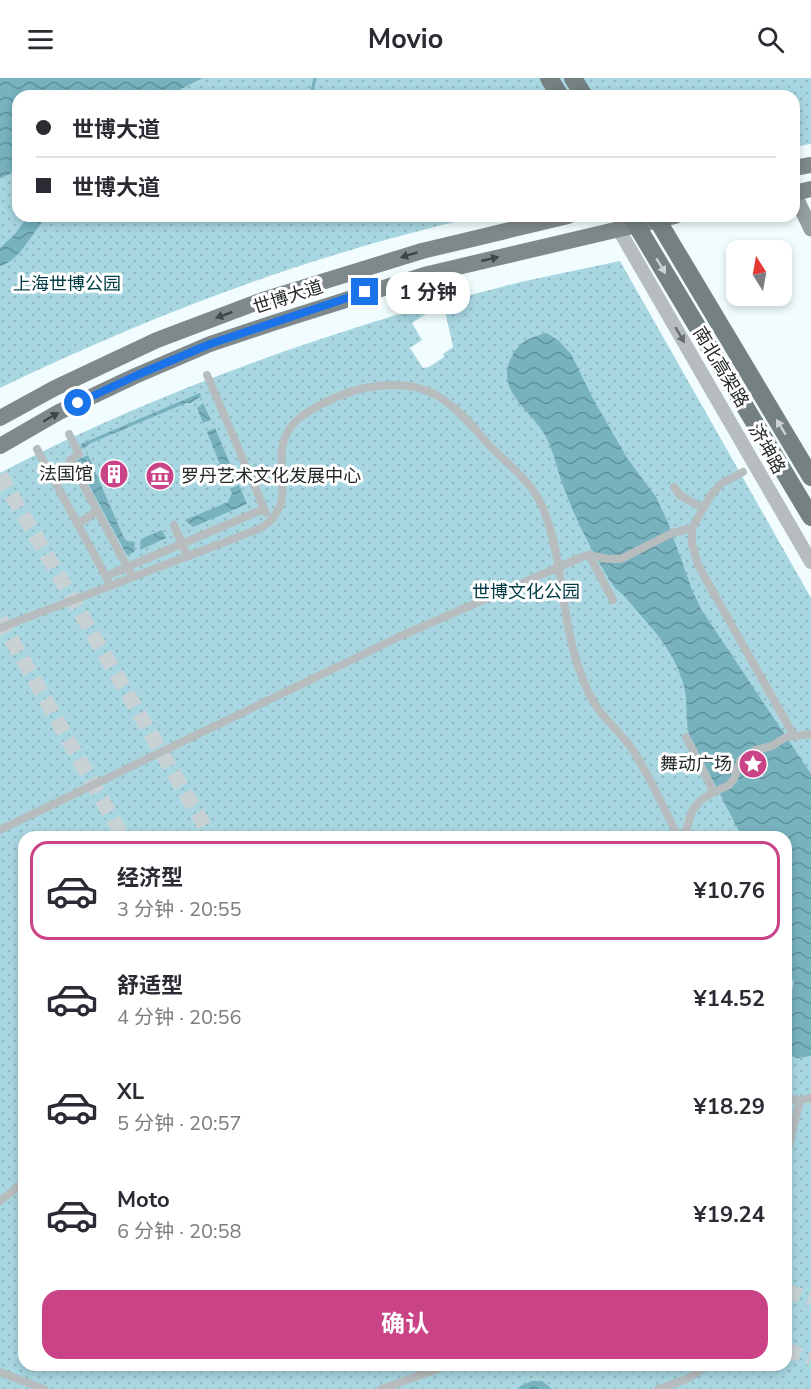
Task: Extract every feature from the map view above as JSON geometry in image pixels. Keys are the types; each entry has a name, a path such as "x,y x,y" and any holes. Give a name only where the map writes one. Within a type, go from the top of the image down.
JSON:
{"highway":[{"name":"南北高架路","path":"659,222 811,477"},
{"name":"南北高架路","path":"625,223 811,517"}],"main road":[{"path":"801,167 811,229"},
{"name":"世博大道","path":"0,418 55,388 157,340 263,300 422,251 543,222"},
{"name":"世博大道","path":"0,446 69,407 210,344 322,306 428,274 625,223"}],"street":[{"name":"济坤路","path":"625,223 811,562"},
{"path":"207,375 270,522"},
{"path":"0,628 261,528 277,513 283,495 284,442 289,430 301,416 338,396 358,390 382,386 403,386 424,390 445,400 463,415 522,478 541,504 555,546 572,646 581,676 599,710 633,750 653,784 675,831"},
{"path":"69,434 79,454 70,459 129,567 132,577"},
{"path":"37,449 111,585"},
{"path":"51,476 73,464"},
{"path":"743,472 722,483 702,508 692,528 694,555 794,736"},
{"path":"674,487 680,495 702,508"},
{"path":"106,576 264,509"},
{"path":"77,524 98,512"},
{"path":"174,525 188,556"},
{"path":"0,830 403,635 589,555 621,559 672,533 692,528"},
{"path":"589,555 613,600"},
{"path":"686,831 692,811 700,801 729,785 734,779 741,759 755,750 771,746 786,737 811,734"},
{"path":"686,736 714,792"},
{"path":"792,1099 811,1098"},
{"path":"792,1133 800,1100"},
{"path":"0,1201 18,1187"},
{"path":"381,1389 432,1371"},
{"path":"658,1389 689,1378 699,1371"},
{"path":"0,1372 44,1389"}],"green space":[{"path":"203,78 811,78 811,144 800,146 800,90 180,90"},
{"name":"上海世博公园","path":"12,173 12,222 456,222 357,248 236,288 117,335 0,388 0,179"},
{"name":"世博文化公园","path":"620,261 811,598 811,1389 0,1389 0,473 104,423 211,378 320,339 430,305 432,310 412,323 422,340 410,348 423,368 429,367 444,357 443,354 453,347 443,302 525,281"}],"water":[{"path":"0,78 203,78 180,90 12,90 12,173 0,179"},
{"path":"24,222 42,222 20,252 0,266 0,248"},
{"path":"547,333 559,341 571,354 592,397 627,458 656,497 701,609 811,774 811,1056 797,1058 792,1056 792,990 794,983 792,978 792,831 739,831 689,734 684,687 674,660 655,632 614,587 605,573 572,509 547,439 512,392 507,370 511,358 517,348 530,338"},
{"path":"200,393 201,396 191,403 186,403 91,443 83,449 81,444"},
{"path":"203,403 211,420 203,423 197,408"},
{"path":"215,428 237,481 228,484 207,432"},
{"path":"88,455 124,538 135,542 134,552 127,555 76,461"},
{"path":"239,485 247,504 193,527 185,520 228,502 232,493 230,489"},
{"path":"162,530 166,538 140,550 141,539"},
{"path":"532,1381 542,1381 552,1389 517,1389"}],"waterway":[{"path":"312,90 315,78"}],"tunnel":[{"path":"0,475 208,831"},
{"path":"0,619 120,831"},
{"path":"792,1293 811,1299"},
{"path":"792,1352 811,1358"}],"place":[{"name":"法国馆","path":"114,474"},
{"name":"罗丹艺术文化发展中心","path":"160,476"},
{"name":"舞动广场","path":"753,764"}],"route":[{"path":"78,403 210,344 365,292"}]}
